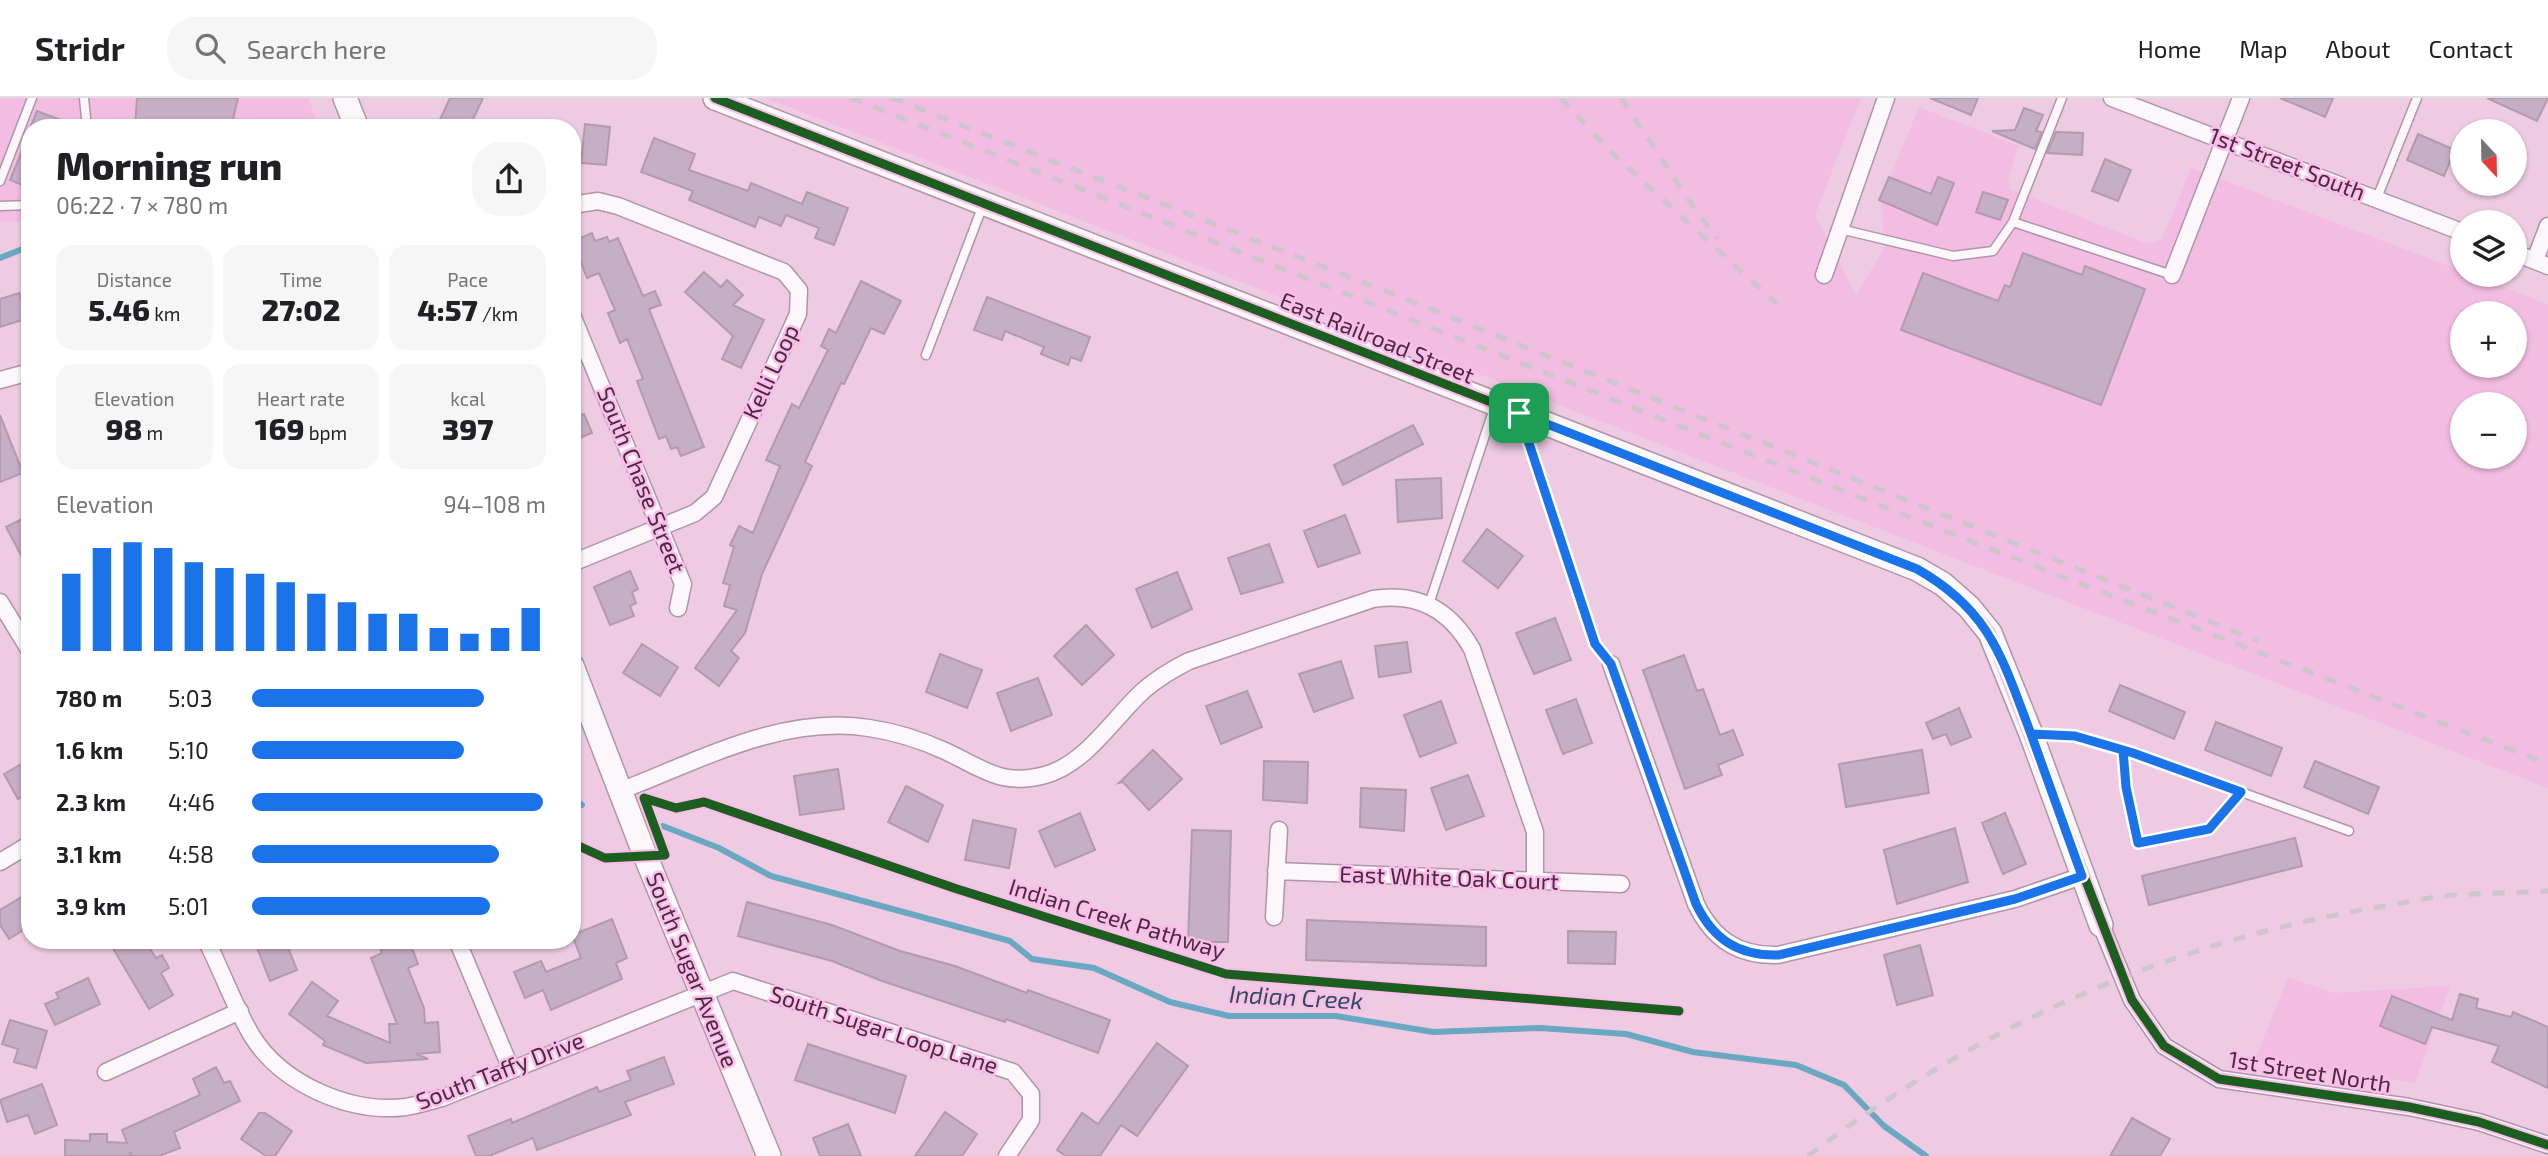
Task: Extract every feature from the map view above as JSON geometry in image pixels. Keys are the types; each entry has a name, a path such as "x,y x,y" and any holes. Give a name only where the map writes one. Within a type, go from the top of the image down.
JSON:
{"street":[{"path":"345,98 353,119"},
{"name":"East Railroad Street","path":"715,98 1917,569 1943,584 1969,607 1990,633 2031,734 2101,925"},
{"path":"1825,275 1886,98"},
{"name":"1st Street South","path":"2112,98 2450,227"},
{"path":"2172,275 2241,98"},
{"name":"Kelli Loop","path":"581,204 598,201 618,206 784,272 799,290 797,314 714,497 695,513 581,559"},
{"path":"2541,263 2548,226"},
{"name":"South Chase Street","path":"581,336 683,583 678,608"},
{"path":"0,380 21,374"},
{"path":"620,791 758,738 787,730 841,725 907,736 998,777 1025,779 1047,775 1075,760 1146,689 1189,661 1373,598 1392,596 1429,604 1446,614 1461,629 1472,649 1535,832 1535,881"},
{"path":"0,603 21,637"},
{"path":"1611,664 1696,904 1715,935 1736,949 1757,956 1778,955 2015,899 2082,876"},
{"name":"South Sugar Avenue","path":"581,689 769,1156"},
{"path":"1274,917 1279,830"},
{"path":"0,862 21,849"},
{"name":"East White Oak Court","path":"1276,871 1621,884"},
{"name":"1st Street North","path":"2101,925 2132,1000 2164,1046 2219,1079 2409,1107 2479,1122 2548,1145"},
{"name":"South Taffy Drive","path":"210,949 253,1037 266,1054 299,1081 331,1097 369,1106 405,1107 442,1098 702,993"},
{"path":"461,949 511,1069"},
{"name":"South Sugar Loop Lane","path":"702,993 733,981 1013,1072 1031,1094 1031,1121 1007,1156"},
{"path":"106,1072 240,1012"}],"lane":[{"path":"24,119 32,98"},
{"path":"84,98 86,119"},
{"path":"1840,229 1953,256 1993,251 2013,222 2062,98"},
{"path":"2377,198 2417,98"},
{"path":"0,181 21,127"},
{"path":"926,355 984,202"},
{"path":"0,206 21,205"},
{"path":"2013,222 2172,275"},
{"path":"1429,604 1495,405"},
{"path":"1519,413 1595,644 1611,664"},
{"path":"2031,734 2075,736 2123,750 2349,831"},
{"path":"2123,750 2126,787 2138,843 2209,829 2241,792"}],"shaded area":[{"path":"0,98 308,98 316,119 21,119 21,222 0,221"},
{"path":"766,98 1861,98 1815,215 1856,295 1885,247 1881,200 1919,107 2019,146 2008,178 2010,189 2148,244 2162,239 2191,168 2450,266 2450,287 2503,287 2548,304 2548,788"},
{"path":"2288,977 2333,993 2450,986 2415,1083 2255,1059"}],"building":[{"path":"137,98 238,98 233,119 136,119"},
{"path":"450,98 483,98 473,119 440,119"},
{"path":"1930,98 1978,98 1971,115"},
{"path":"2280,98 2333,98 2325,117"},
{"path":"2487,98 2548,98 2537,121"},
{"path":"2024,108 2043,115 2036,131 2042,132 2035,149 1992,131 2015,130"},
{"path":"37,111 58,119 34,119"},
{"path":"585,124 610,127 606,165 581,163"},
{"path":"2056,132 2083,133 2082,155 2047,153"},
{"path":"2418,134 2450,148 2450,162 2444,176 2407,160"},
{"path":"654,138 695,154 689,170 748,191 751,183 802,204 807,192 848,208 834,245 815,238 819,228 786,215 781,226 759,217 755,227 689,200 693,191 641,172"},
{"path":"21,154 21,184 10,180"},
{"path":"2105,159 2131,170 2118,201 2092,191"},
{"path":"1889,177 1931,194 1938,177 1954,183 1937,225 1879,200"},
{"path":"1983,192 2008,200 2000,220 1976,212"},
{"path":"592,233 595,241 607,237 609,242 618,238 643,296 655,291 661,305 649,309 704,447 681,456 677,447 671,449 666,436 659,439 637,381 643,379 627,339 620,343 608,313 615,310 599,273 587,278 581,262 581,238"},
{"path":"2023,253 2082,275 2085,266 2145,289 2101,405 1901,330 1923,273 1998,301 2005,285 2010,287"},
{"path":"704,272 721,287 727,280 743,295 733,305 764,320 741,368 722,359 733,336 685,292"},
{"path":"861,281 901,301 884,334 871,328 844,384 841,383 805,462 812,466 762,574 745,633 731,651 739,658 719,686 695,668 737,610 724,606 730,585 723,583 734,547 730,545 739,526 753,533 780,466 766,460 792,404 799,408 828,350 821,346 829,329 836,333"},
{"path":"19,293 21,320 0,327 0,299"},
{"path":"987,297 1090,337 1081,361 1071,357 1068,365 1041,354 1044,347 1005,331 1002,340 974,330"},
{"path":"584,414 592,433 581,437 581,415"},
{"path":"0,415 21,474 0,482"},
{"path":"1413,425 1423,444 1343,485 1334,465"},
{"path":"1441,478 1442,518 1398,522 1396,480"},
{"path":"1345,515 1360,553 1318,567 1304,531"},
{"path":"21,520 21,555 6,527"},
{"path":"1487,529 1523,556 1498,588 1463,561"},
{"path":"1269,544 1283,582 1241,594 1228,558"},
{"path":"630,571 638,589 632,592 636,603 630,606 634,616 610,625 594,587"},
{"path":"1177,572 1192,609 1152,628 1136,589"},
{"path":"1555,618 1571,660 1534,674 1516,633"},
{"path":"1086,625 1114,655 1082,685 1054,656"},
{"path":"1407,642 1411,672 1379,677 1375,646"},
{"path":"642,644 678,667 660,696 623,673"},
{"path":"940,654 982,670 967,708 926,692"},
{"path":"1684,655 1697,691 1703,689 1720,735 1733,730 1743,755 1718,765 1722,775 1685,789 1643,670"},
{"path":"1341,661 1353,698 1314,712 1299,674"},
{"path":"1038,678 1052,715 1011,731 997,693"},
{"path":"2120,685 2185,712 2174,739 2109,711"},
{"path":"1247,691 1262,727 1221,744 1206,706"},
{"path":"1576,699 1592,743 1563,754 1546,710"},
{"path":"1441,701 1456,743 1420,757 1404,715"},
{"path":"1959,708 1971,737 1951,745 1946,734 1933,739 1926,723"},
{"path":"2216,722 2282,748 2271,776 2205,750"},
{"path":"1153,750 1182,779 1149,810 1123,782 1119,783"},
{"path":"1922,750 1929,793 1846,807 1839,764"},
{"path":"1264,761 1308,762 1307,803 1263,800"},
{"path":"2315,761 2379,787 2368,814 2304,787"},
{"path":"21,764 21,797 18,799 4,774"},
{"path":"838,769 844,809 800,815 794,776"},
{"path":"1468,775 1484,816 1446,830 1431,788"},
{"path":"906,786 943,805 928,842 888,822"},
{"path":"1361,788 1406,790 1404,831 1360,827"},
{"path":"1080,813 1095,850 1055,867 1039,831"},
{"path":"2005,813 2026,864 2003,874 1982,823"},
{"path":"973,820 1016,829 1009,868 965,860"},
{"path":"1955,828 1968,882 1897,904 1884,850"},
{"path":"1192,830 1231,831 1228,942 1188,942"},
{"path":"2295,838 2302,866 2149,905 2142,876"},
{"path":"21,897 21,932 9,939 0,925 0,910"},
{"path":"747,902 832,925 900,951 955,966 1110,1020 1098,1053 1006,1019 1005,1022 882,981 832,961 738,936"},
{"path":"612,919 627,958 616,963 622,979 551,1010 543,990 525,998 514,972 541,961 546,972 581,958 577,949 581,949 581,931"},
{"path":"1307,920 1486,927 1486,966 1306,960"},
{"path":"1568,931 1616,932 1615,964 1568,963"},
{"path":"1920,945 1933,995 1897,1005 1884,955"},
{"path":"113,949 150,949 156,958 162,955 169,968 161,973 173,995 149,1009"},
{"path":"258,949 289,949 297,970 270,981"},
{"path":"380,949 412,949 418,964 408,968 424,1008 425,1023 438,1022 440,1052 416,1054 428,1059 366,1063 323,1045 325,1041 289,1014 312,982 338,1001 327,1016 390,1043 389,1024 397,1024 371,958 382,953"},
{"path":"88,978 100,1004 55,1025 45,1004 59,998 56,993"},
{"path":"2460,994 2478,999 2476,1008 2511,1017 2513,1012 2548,1027 2548,1088 2492,1062 2499,1046 2432,1027 2425,1044 2380,1026 2392,996 2452,1020"},
{"path":"10,1020 47,1031 36,1068 14,1062 18,1049 2,1044"},
{"path":"1157,1043 1188,1066 1137,1136 1121,1125 1100,1156 1066,1156 1057,1150 1082,1113 1098,1124"},
{"path":"808,1044 906,1076 895,1113 795,1080"},
{"path":"664,1057 674,1084 625,1102 631,1115 537,1150 533,1138 489,1156 476,1156 468,1136 511,1119 512,1123 597,1087 599,1092 631,1080 627,1071"},
{"path":"216,1067 224,1083 230,1081 240,1101 174,1132 180,1148 159,1156 132,1156 130,1152 130,1156 65,1156 65,1140 90,1141 90,1134 107,1134 107,1142 127,1143 122,1130 200,1095 193,1079"},
{"path":"42,1084 57,1125 35,1134 28,1115 7,1122 0,1100"},
{"path":"945,1112 977,1134 962,1156 915,1156"},
{"path":"259,1113 265,1113 292,1131 275,1156 266,1156 241,1139"},
{"path":"2132,1118 2170,1139 2160,1156 2110,1156"},
{"path":"848,1124 861,1156 820,1156 813,1138"}],"waterway":[{"name":"Indian Creek","path":"0,258 21,250"},
{"name":"Indian Creek","path":"663,826 719,848 771,876 1010,941 1032,959 1094,968 1170,1002 1229,1016 1336,1016 1433,1032 1540,1028 1626,1034 1693,1052 1796,1065 1844,1085 1884,1126 1926,1156"}],"railway":[{"path":"851,98 1970,541 2548,764"},
{"path":"892,98 1380,289 2258,641"},
{"path":"1561,98 1614,155 1777,304"},
{"path":"1621,98 1694,208 1718,239"},
{"path":"1808,1156 1939,1067 2008,1029 2078,996 2151,967 2226,942 2302,922 2379,907 2453,895 2548,891"}],"cycle path":[{"path":"715,98 1917,569 1957,597 1990,633 2132,1000 2164,1046 2219,1079 2409,1107 2479,1122 2548,1145"},
{"name":"Indian Creek Pathway","path":"581,847 605,858 665,855 644,798 676,808 704,802 957,889 1226,974 1679,1011"}],"route":[{"path":"1519,413 1595,644 1611,664 1696,904 1704,922 1715,935 1736,949 1757,956 1778,955 2015,899 2082,876 2031,734 2075,736 2133,753 2241,792 2209,829 2138,843 2126,787 2123,750 2075,736 2031,734 1990,633 1969,607 1943,584 1917,569 1519,413"}]}
